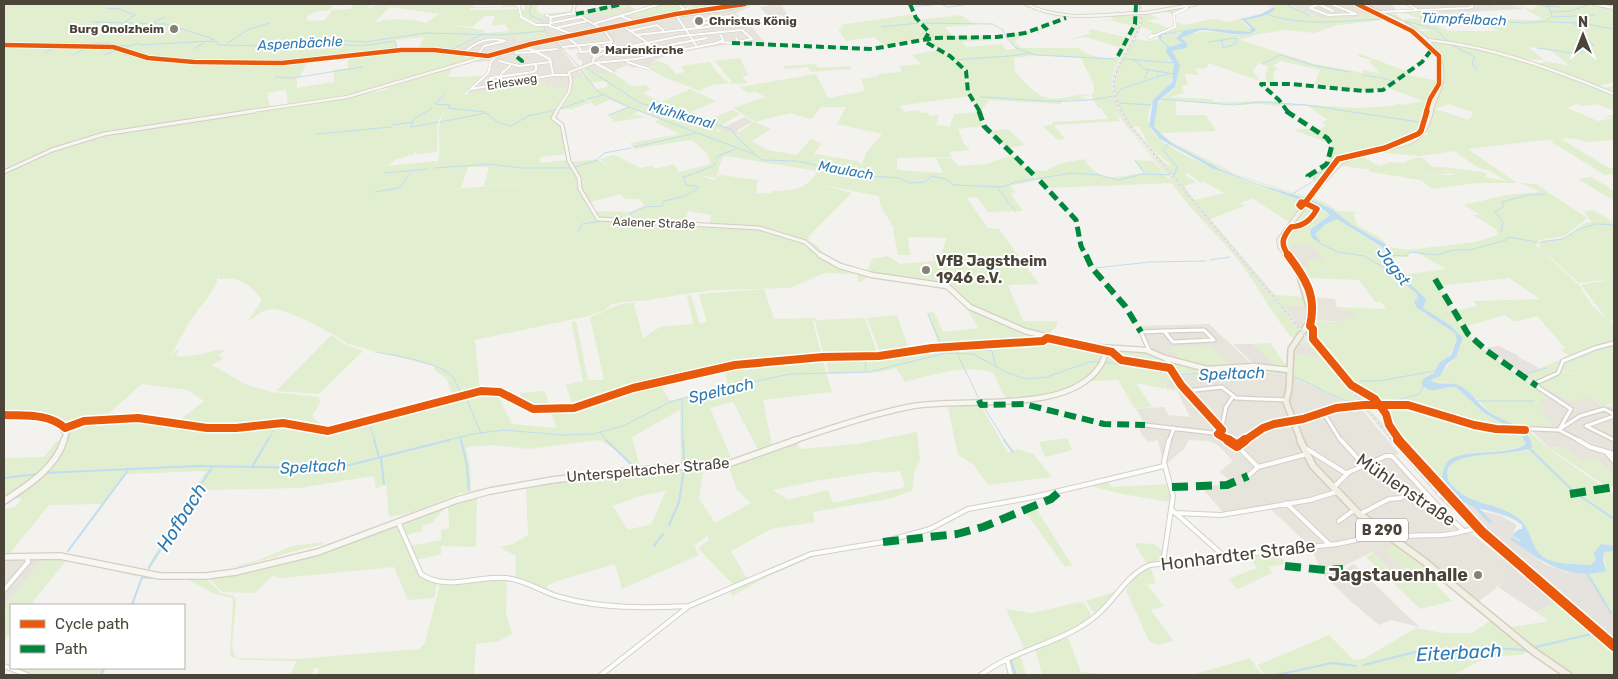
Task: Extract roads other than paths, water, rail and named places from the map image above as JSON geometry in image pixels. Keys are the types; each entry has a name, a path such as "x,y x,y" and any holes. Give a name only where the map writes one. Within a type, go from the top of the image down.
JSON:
{"main road":[{"name":"B 290","path":"1359,4 1393,18 1428,40 1441,56 1443,79 1433,98 1425,132 1392,148 1344,160 1305,205 1280,238 1280,247 1299,273 1311,312 1308,324 1291,349 1290,378 1286,400 1292,421 1311,464 1357,512 1459,590 1533,651 1568,675"}],"street":[{"path":"514,4 519,6 521,17 534,25 550,25 581,17"},
{"path":"574,4 573,12 604,30 610,36 611,42 606,50"},
{"path":"593,24 660,4"},
{"path":"676,15 684,9 678,4"},
{"path":"498,54 510,48 555,39 676,15 748,4"},
{"path":"1026,4 1043,13 1066,18 1145,13 1197,4"},
{"path":"1306,4 1312,6 1319,4 1333,11"},
{"path":"1312,6 1310,8 1328,15 1356,14 1331,4"},
{"path":"1407,4 1416,9"},
{"path":"1380,12 1468,8 1472,7 1472,4"},
{"path":"1594,4 1614,8"},
{"path":"1152,35 1175,27 1174,14 1188,8 1185,6"},
{"path":"729,21 730,12"},
{"path":"546,15 551,18 575,13"},
{"path":"700,13 704,19"},
{"path":"619,15 636,23"},
{"path":"676,15 691,40 697,46"},
{"path":"697,28 693,20 730,16"},
{"path":"550,25 551,18"},
{"path":"555,28 587,20"},
{"path":"695,24 729,21"},
{"path":"637,35 656,31 733,24 729,21"},
{"path":"630,31 657,24 663,31"},
{"path":"550,25 576,35"},
{"path":"622,26 648,43 659,54"},
{"path":"568,74 575,69 595,63 624,61 697,46 752,39 743,30 688,35 606,50 594,57"},
{"path":"656,31 665,39"},
{"path":"719,32 723,39 721,42"},
{"path":"566,37 577,44 581,52 621,50"},
{"path":"669,45 707,38"},
{"path":"736,38 738,42"},
{"path":"1428,40 1463,45 1504,55 1614,94"},
{"path":"464,53 471,46 481,42 505,41 484,46 478,54"},
{"path":"563,47 577,44 611,42"},
{"path":"531,44 533,51"},
{"path":"592,44 596,50"},
{"path":"4,172 52,150 98,136 347,97 488,56 557,48"},
{"path":"517,57 533,51 549,58 553,75"},
{"path":"592,51 595,63 601,68 612,72"},
{"path":"515,52 521,54"},
{"path":"455,53 488,56"},
{"name":"Erlesweg","path":"498,54 491,61 488,73 471,89 568,74"},
{"path":"499,61 510,66 536,65 551,62"},
{"path":"624,61 648,68"},
{"path":"490,78 535,71 536,65"},
{"path":"500,84 500,77 510,66"},
{"name":"Aalener Straße","path":"568,74 571,81 568,92 553,118 563,127 568,161 579,178 580,189 595,218 610,222 736,226 769,230 804,242 823,258 840,266 872,275 947,286 970,308 1019,329 1076,344 1107,348"},
{"path":"1149,350 1140,332 1164,331 1204,330 1214,340 1173,342 1164,331"},
{"path":"1559,430 1571,409 1539,388 1536,383 1558,373 1563,361 1584,354 1598,346 1614,343"},
{"path":"1107,348 1149,350 1165,358 1207,369 1255,366 1290,370"},
{"name":"Unterspeltacher Straße","path":"4,557 80,559 140,574 160,576 206,576 267,566 318,552 457,500 524,484 663,467 738,462 842,424 913,406 957,400 1015,402 1048,397 1072,389 1092,376 1101,365 1107,348"},
{"path":"1165,358 1181,388 1222,430"},
{"path":"1186,391 1224,387 1232,398"},
{"path":"1232,398 1286,400"},
{"path":"1218,434 1224,424 1222,415 1232,398"},
{"path":"1237,446 1263,428 1323,412 1364,405 1408,405 1474,425 1525,430 1559,430 1590,446 1614,454"},
{"path":"1559,430 1580,416 1604,409 1613,417 1586,426 1614,440"},
{"name":"Mühlenstraße","path":"1323,412 1343,444 1365,464 1426,507 1445,514 1464,531 1448,537 1411,534 1392,538"},
{"path":"4,415 44,417 55,420 65,428 66,434 63,445 42,471 4,501"},
{"path":"1145,425 1218,434 1237,446 1258,467"},
{"path":"1163,563 1172,490 1164,466 1171,433 1174,428"},
{"path":"1248,476 1258,467 1307,452 1320,457 1347,474"},
{"path":"1607,453 1614,461"},
{"path":"1176,513 1221,515 1286,503 1334,490 1347,474 1365,464 1386,456 1392,456 1445,514"},
{"path":"1311,464 1320,457"},
{"path":"600,675 690,606 811,554 883,542 930,528 975,507 1034,497 1164,466"},
{"path":"1339,521 1394,498 1401,498 1406,494"},
{"path":"1286,503 1330,545"},
{"path":"1171,509 1214,549 1226,557"},
{"path":"398,522 421,574 439,582 507,578 560,597 603,605 658,608 690,606"},
{"name":"Honhardter Straße","path":"981,675 992,666 1055,640 1075,629 1114,600 1130,578 1140,569 1163,563 1226,557 1299,546 1330,545 1359,540 1378,528"},
{"path":"1464,531 1479,528"},
{"path":"4,590 28,562 26,560 27,557"},
{"path":"1007,659 1011,675"},
{"path":"12,669 27,675"}],"water":[{"name":"Jagst","path":"1263,4 1276,9 1267,15 1246,20 1256,30 1252,33 1240,34 1203,30 1181,38 1187,43 1187,48 1172,51 1180,65 1175,87 1158,101 1154,127 1171,143 1220,169 1332,209 1352,225 1385,244 1398,273 1426,300 1423,308 1450,325 1463,338 1456,357 1447,364 1440,376 1430,380 1436,383 1452,384 1464,388 1485,409 1520,428 1530,439 1532,447 1524,450 1473,456 1453,463 1448,469 1448,480 1456,489 1473,500 1500,508 1518,518 1527,528 1538,552 1554,562 1591,565 1596,560 1594,553 1601,544 1614,546 1614,551 1604,552 1603,559 1606,571 1593,573 1569,572 1548,564 1517,544 1520,540 1512,535 1519,529 1522,529 1522,525 1502,514 1469,505 1450,490 1442,477 1447,462 1453,457 1508,450 1526,444 1521,434 1483,412 1456,387 1429,390 1421,384 1424,378 1434,373 1439,363 1451,355 1457,340 1455,333 1417,308 1414,302 1418,298 1416,293 1391,272 1384,250 1380,246 1337,219 1326,224 1315,234 1321,242 1318,242 1313,239 1310,233 1311,229 1330,215 1320,207 1212,168 1160,139 1149,126 1153,100 1172,82 1174,64 1166,52 1167,46 1159,39 1158,34 1202,28 1250,32 1251,28 1241,19 1261,14 1272,8","holes":["1184,31 1176,38 1182,43 1170,47 1161,39 1162,35"]}],"waterway":[{"name":"Maulach","path":"532,4 529,11 531,16 541,20 546,33 575,62 598,92 629,107"},
{"path":"617,5 622,4"},
{"path":"912,7 941,4 947,7"},
{"path":"948,7 971,4"},
{"path":"1285,4 1310,16"},
{"name":"Tümpfelbach","path":"1420,17 1527,23 1547,21 1552,16 1549,8 1540,4"},
{"path":"1574,10 1590,4"},
{"path":"595,9 616,5"},
{"path":"1546,6 1560,7"},
{"path":"106,8 120,9 135,15"},
{"path":"578,13 594,10"},
{"path":"1551,12 1573,11"},
{"name":"Tümpfelbach","path":"1269,15 1284,19 1314,22 1391,19"},
{"path":"1552,17 1594,15"},
{"path":"123,23 134,16"},
{"path":"152,23 165,17"},
{"path":"1405,21 1436,29"},
{"path":"93,22 123,23"},
{"path":"1549,22 1579,23 1614,29"},
{"path":"123,23 165,24 214,39 211,40"},
{"path":"228,43 247,30 269,23"},
{"path":"882,27 919,23"},
{"path":"921,23 993,24 1003,30 1005,35"},
{"path":"1573,23 1582,29 1582,34 1594,45 1580,52 1583,54"},
{"path":"1437,30 1447,41"},
{"name":"Aspenbächle","path":"61,44 110,43 108,45 131,46 138,43 140,45 211,41 218,42 217,44 220,45 275,46 299,40 318,43 330,40 365,42 426,33 500,35 544,31"},
{"name":"Aspenbächle","path":"474,38 480,36"},
{"path":"1005,36 1016,48 1036,55 1115,59"},
{"path":"1222,40 1236,38 1236,43"},
{"path":"443,54 473,39"},
{"path":"1208,42 1222,40"},
{"path":"1222,40 1223,48 1235,44"},
{"name":"Aspenbächle","path":"325,43 361,46 395,41 397,49"},
{"name":"Aspenbächle","path":"4,43 58,44"},
{"path":"194,49 204,43"},
{"name":"Aspenbächle","path":"45,53 54,48 75,44 118,49"},
{"path":"1452,45 1475,57 1472,63 1477,70"},
{"path":"73,55 90,46"},
{"path":"1537,48 1579,54"},
{"path":"105,55 118,49"},
{"path":"118,49 130,52 125,56"},
{"path":"275,63 399,50 446,52"},
{"path":"956,60 1029,53"},
{"path":"1263,64 1280,55 1316,66 1350,72"},
{"path":"1125,59 1174,63"},
{"path":"1134,60 1144,69 1174,74"},
{"path":"275,77 293,78 362,67"},
{"name":"Mühlkanal","path":"585,67 640,103 731,129 755,154"},
{"path":"1145,78 1148,70"},
{"path":"1378,77 1393,81 1409,72"},
{"path":"1157,77 1169,74"},
{"path":"1363,75 1376,77"},
{"path":"1116,96 1121,89 1157,77"},
{"path":"444,95 435,104 449,105"},
{"path":"587,99 603,95"},
{"path":"981,97 1080,101 1113,96"},
{"path":"1159,99 1233,105 1260,102 1306,105 1419,122"},
{"path":"560,109 585,100"},
{"path":"1120,103 1151,105"},
{"path":"450,105 448,108 486,112"},
{"path":"609,115 629,107"},
{"name":"Maulach","path":"629,107 756,155 762,160 797,161 820,166 835,166 872,176 900,178 909,183 925,182 931,176 946,179 953,185 1002,187 1016,182 1072,173 1099,175 1118,180 1143,174 1174,175 1177,167 1163,150 1169,143"},
{"path":"432,108 414,119 411,127 438,122"},
{"path":"440,122 486,113 497,122 511,126 528,116 555,110"},
{"path":"393,125 412,122"},
{"path":"317,134 391,127"},
{"path":"634,147 696,133"},
{"path":"599,158 604,153 631,148"},
{"path":"716,159 718,156 736,149"},
{"path":"575,167 598,160"},
{"path":"1135,160 1145,174"},
{"path":"695,173 714,166 715,163"},
{"path":"435,168 490,164 522,168 571,168"},
{"path":"1314,181 1315,174 1327,171 1333,164"},
{"path":"385,173 428,169"},
{"path":"375,192 399,188 410,174"},
{"path":"628,220 631,213 644,207 662,206 664,201 691,193 699,187 686,185 683,177 693,174"},
{"path":"1292,194 1312,182"},
{"name":"Maulach","path":"997,187 1002,194"},
{"path":"1501,232 1503,222 1495,212 1504,206 1502,202 1527,195 1545,194"},
{"path":"1003,195 1016,212"},
{"path":"578,232 582,224 601,221"},
{"path":"1541,242 1563,239 1579,229 1596,224"},
{"path":"1598,224 1614,225"},
{"name":"Jagst","path":"1390,255 1406,256 1411,252 1436,255 1453,250 1470,250 1506,240 1508,237 1537,242"},
{"name":"Jagst","path":"1319,243 1338,252 1364,256 1392,272"},
{"path":"1210,260 1230,257"},
{"path":"1095,268 1150,262 1206,261"},
{"path":"928,314 942,347"},
{"path":"1593,347 1611,342"},
{"path":"866,371 865,359 960,348 992,351 996,366"},
{"path":"375,352 435,366 450,374 463,393"},
{"name":"Speltach","path":"600,432 623,426 670,402 705,392 790,374 869,372 946,353 957,353"},
{"name":"Speltach","path":"957,353 973,354 996,366"},
{"path":"957,353 978,397"},
{"path":"1566,362 1587,354"},
{"path":"1558,362 1562,360"},
{"name":"Speltach","path":"996,366 1008,373 1027,379 1047,377 1089,362 1101,362"},
{"name":"Speltach","path":"1105,362 1173,374"},
{"path":"1523,375 1547,368"},
{"name":"Speltach","path":"1177,375 1262,369"},
{"name":"Speltach","path":"1266,370 1287,374"},
{"path":"1361,381 1379,381 1434,371"},
{"name":"Speltach","path":"1291,376 1338,397 1363,403 1382,403 1410,397 1419,394 1423,387"},
{"path":"465,395 481,433"},
{"path":"682,399 683,441"},
{"path":"1477,401 1534,401"},
{"path":"984,407 1005,441"},
{"path":"369,422 375,441"},
{"path":"267,441 277,425"},
{"name":"Speltach","path":"481,433 504,430 562,435 600,432"},
{"path":"600,432 607,441"},
{"name":"Speltach","path":"460,437 481,433"},
{"name":"Speltach","path":"444,441 460,437"},
{"path":"252,467 268,440"},
{"path":"374,440 379,457"},
{"name":"Speltach","path":"252,467 318,468 350,465 449,440"},
{"path":"461,440 467,466 469,490"},
{"path":"683,440 684,461"},
{"path":"1004,440 1013,452"},
{"path":"607,441 633,466"},
{"path":"1529,448 1573,491 1614,519"},
{"path":"381,458 384,484"},
{"name":"Speltach","path":"129,469 198,466 252,467"},
{"name":"Hofbach","path":"149,568 212,467"},
{"name":"Speltach","path":"44,473 129,469"},
{"path":"68,551 129,469"},
{"path":"669,525 679,502 684,469"},
{"name":"Speltach","path":"4,478 38,474"},
{"path":"4,505 22,493"},
{"path":"1474,505 1490,522"},
{"path":"654,546 663,534"},
{"path":"1512,539 1520,544"},
{"name":"Eiterbach","path":"1587,573 1611,613"},
{"name":"Hofbach","path":"132,604 142,577 157,578"},
{"path":"161,579 195,579"},
{"name":"Eiterbach","path":"1536,647 1591,634"},
{"name":"Eiterbach","path":"1364,665 1423,650 1437,650 1447,654 1494,648 1525,650"},
{"path":"1011,660 1016,675"},
{"name":"Eiterbach","path":"1276,675 1332,663 1356,666"},
{"name":"Hofbach","path":"101,675 104,669"}],"railway":[{"path":"1140,4 1141,20 1138,31 1122,59 1114,79 1117,102 1128,123 1393,441"},
{"path":"1392,440 1442,498 1614,650"}],"place":[{"name":"Christus König","path":"699,21"},
{"name":"Burg Onolzheim","path":"174,29"},
{"name":"Marienkirche","path":"595,50"},
{"name":"VfB Jagstheim 1946 e.V.","path":"926,270"},
{"name":"Jagstauenhalle","path":"1478,575"}]}
